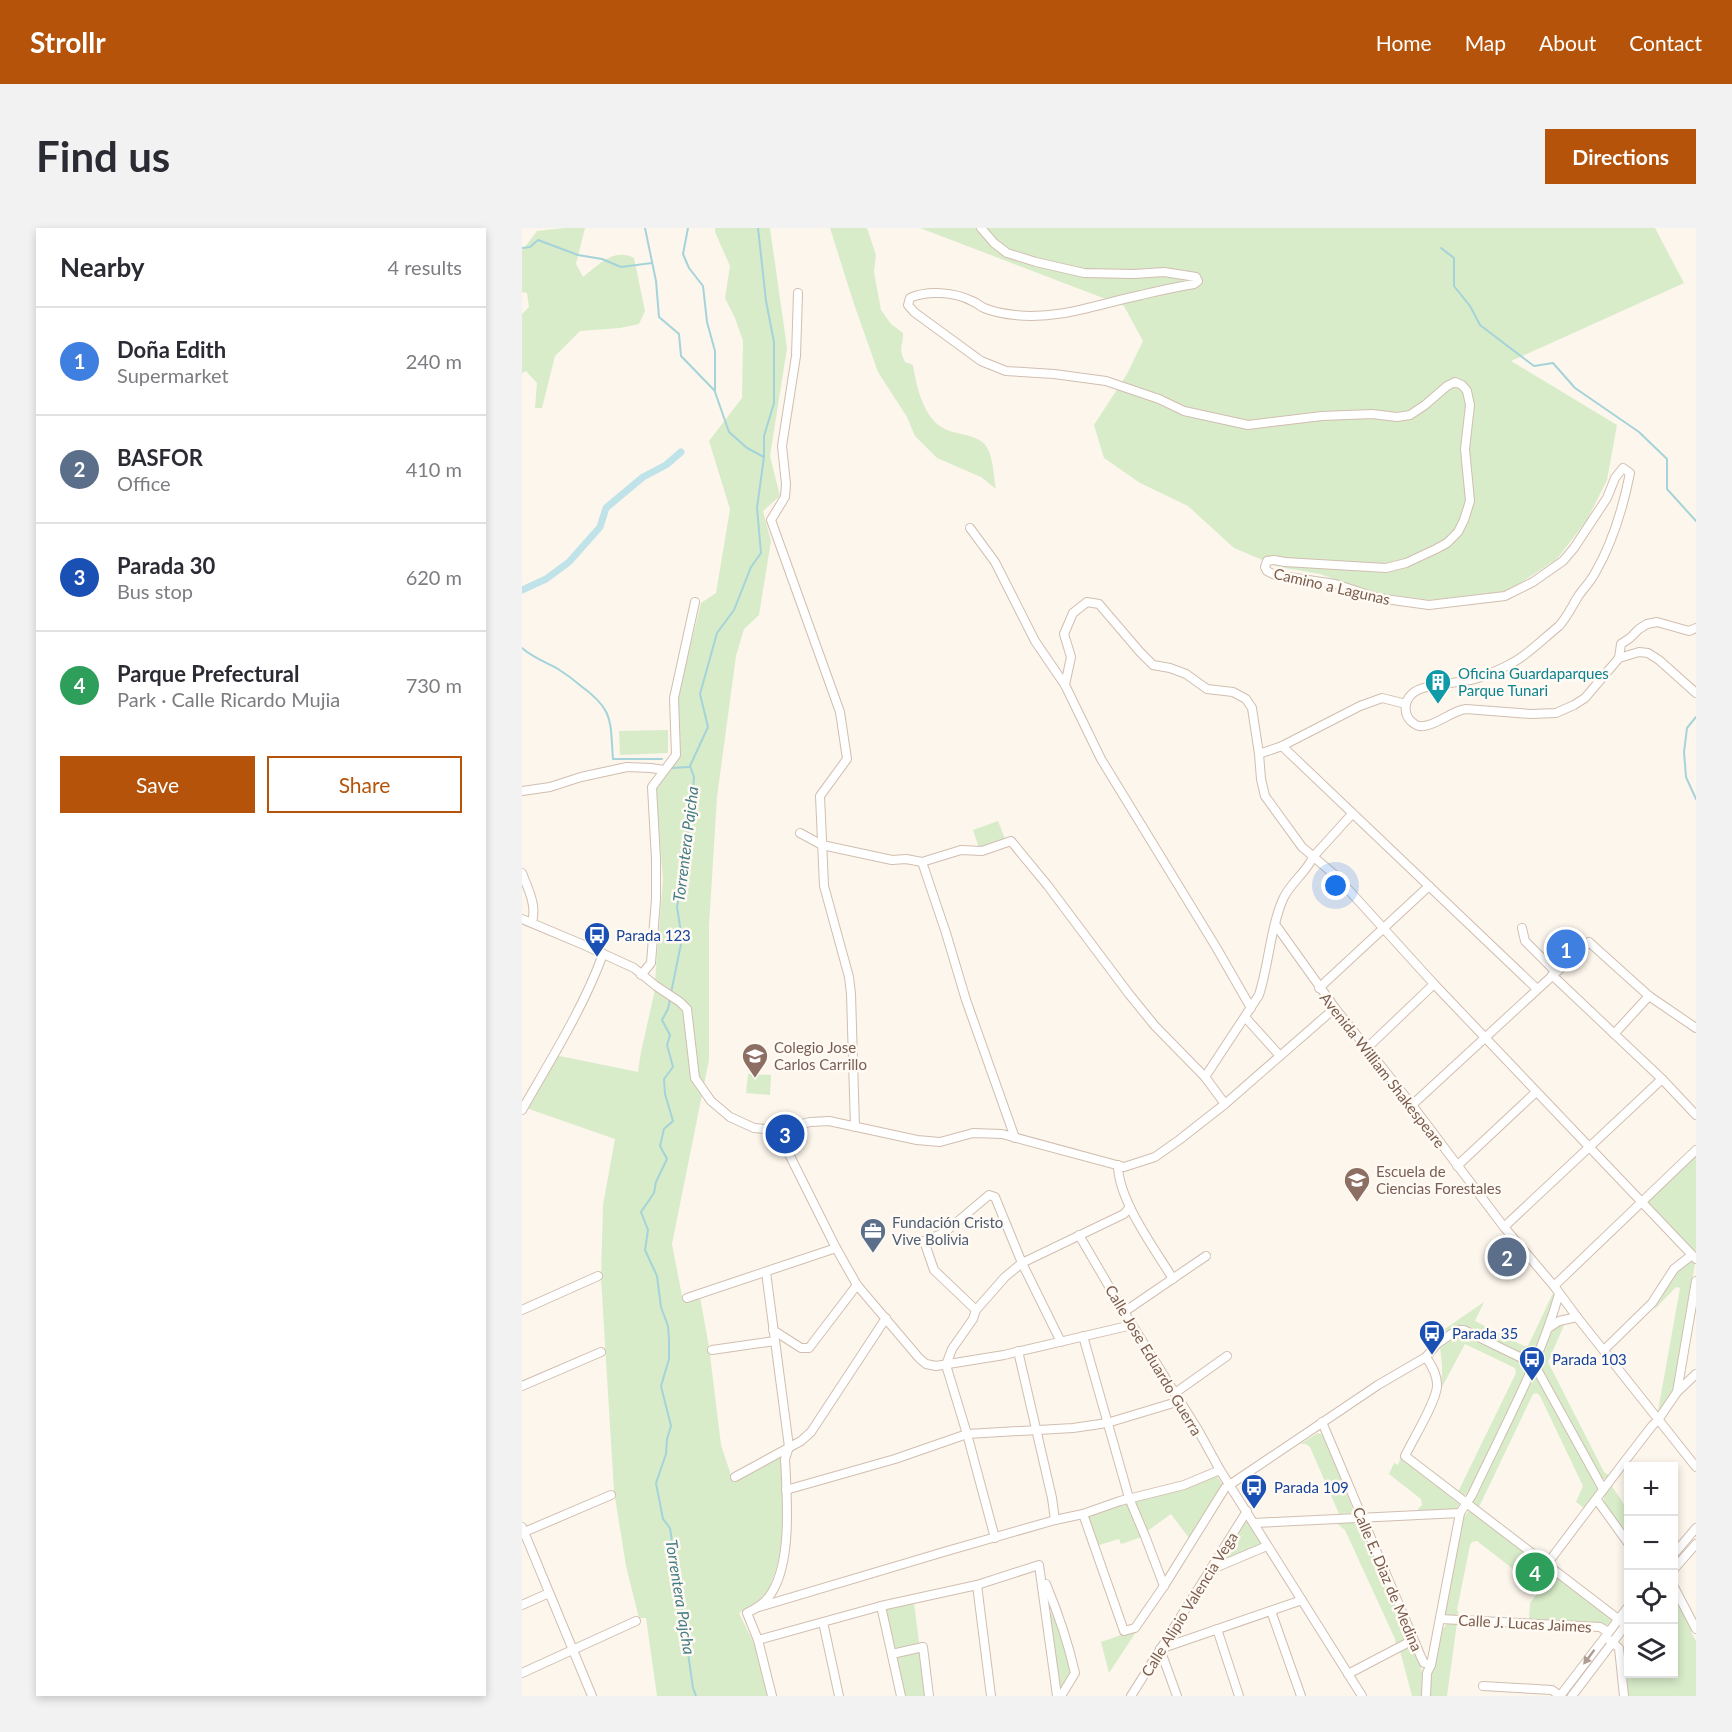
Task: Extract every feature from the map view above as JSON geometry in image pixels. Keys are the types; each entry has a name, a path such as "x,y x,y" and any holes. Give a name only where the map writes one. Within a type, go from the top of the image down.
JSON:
{"street":[{"name":"Camino a Lagunas","path":"981,228 994,243 1007,253 1036,262 1084,273 1164,272 1192,275 1198,280 1194,284 1058,315 1000,313 955,295 919,294 910,298 908,305 914,312 981,361 993,367 1006,371 1107,381 1159,399 1184,411 1248,425 1322,416 1372,414 1397,417 1410,415 1447,386 1455,382 1462,385 1467,391 1470,405 1465,448 1470,501 1458,532 1447,543 1396,566 1369,568 1267,561 1265,567 1267,571 1275,575 1335,584 1378,598 1429,605 1505,596 1533,582 1563,561 1607,498 1615,478 1623,468 1630,473 1615,533 1606,553 1594,576 1559,626 1512,663 1477,678 1424,688 1411,694 1406,704"},
{"path":"798,293 796,356 782,446 786,484 784,497 771,520 840,712 847,759 820,796 824,886 852,994 855,1127"},
{"path":"970,528 995,562 1035,641 1065,685 1101,759 1251,1008"},
{"path":"641,975 651,963 656,899 652,787 676,755 674,698 695,602"},
{"path":"1065,685 1071,657 1064,634 1073,613 1087,602 1099,604 1153,664 1186,674 1207,689 1233,692 1246,699 1252,708 1265,796 1302,847 1336,876 1434,984 1694,1257 1674,1269 1652,1303 1604,1350"},
{"path":"1619,658 1621,644 1647,624 1657,622 1689,631 1696,628"},
{"path":"1259,754 1282,746 1360,706 1382,698 1406,704 1409,720 1419,726 1425,726 1459,710 1556,713 1585,698 1619,658 1639,651 1648,652 1659,660 1696,693"},
{"path":"1282,746 1538,989"},
{"path":"522,791 550,787 581,777 627,767 664,770"},
{"path":"1205,1077 1259,995 1283,897 1313,857 1352,814"},
{"path":"800,832 822,845 892,860 906,859 922,862 962,850 982,851 1011,841 1155,1026 1205,1077 1225,1104"},
{"path":"922,862 966,1000 1015,1138"},
{"path":"522,873 532,898 534,913 532,922"},
{"path":"1319,988 1429,886"},
{"path":"522,919 634,968 680,1002 687,1009 695,1078 711,1101 730,1117 754,1128 777,1130 810,1122 829,1121 917,1140 940,1142 973,1134 1002,1134 1124,1167 1155,1157 1225,1104 1335,1008"},
{"name":"Avenida William Shakespeare","path":"1275,924 1319,988 1412,1105 1504,1227 1554,1286 1696,1467"},
{"path":"1522,928 1525,941 1554,974 1696,1115"},
{"path":"1412,1105 1589,942 1649,996 1696,1028"},
{"path":"522,1110 584,1000 603,954"},
{"path":"1367,1048 1434,984"},
{"path":"1614,1034 1649,996"},
{"path":"1245,1017 1280,1056"},
{"path":"1504,1227 1662,1079"},
{"path":"1457,1166 1536,1092"},
{"path":"777,1130 857,1285 926,1364 946,1365 1004,1355 1132,1325"},
{"path":"1554,1286 1696,1150"},
{"path":"1118,1165 1118,1177 1130,1207 1173,1279"},
{"path":"976,1310 934,1270 924,1240 944,1233 989,1195 995,1197 1022,1263 1061,1342"},
{"path":"995,1538 946,1365 952,1349 973,1319 976,1310 1005,1277 1022,1263 1124,1214 1130,1207"},
{"name":"Calle Jose Eduardo Guerra","path":"1079,1235 1246,1511"},
{"path":"687,1298 836,1248"},
{"path":"1124,1312 1206,1256"},
{"path":"759,1607 772,1593 782,1569 786,1536 785,1459 789,1448 766,1272"},
{"path":"522,1310 598,1276"},
{"path":"1677,1392 1696,1281"},
{"path":"773,1330 801,1348 809,1348 857,1285"},
{"path":"1426,1696 1427,1673 1431,1665 1460,1513 1472,1495 1534,1364 1550,1327 1559,1294"},
{"path":"1550,1327 1558,1321 1577,1317"},
{"path":"735,1477 801,1441 811,1432 886,1318"},
{"path":"1083,1514 1124,1631 1135,1628 1225,1488 1396,1373 1426,1357 1437,1344 1460,1329 1534,1364 1603,1489"},
{"path":"1083,1336 1129,1498 1164,1586"},
{"path":"712,1350 775,1341"},
{"path":"1018,1351 1055,1520"},
{"path":"522,1386 601,1352"},
{"path":"786,1490 895,1459 967,1434 1073,1428 1107,1423 1177,1397 1227,1356"},
{"path":"1426,1357 1435,1373 1437,1388 1405,1456 1624,1621"},
{"path":"1547,1564 1677,1392 1696,1374"},
{"name":"Calle E. Diaz de Medina","path":"1322,1422 1413,1640 1424,1663 1431,1665"},
{"path":"772,1696 758,1640 747,1613 759,1607 946,1551 1083,1514 1129,1498 1184,1485 1220,1470"},
{"path":"592,1696 523,1531 610,1495"},
{"path":"1597,1500 1624,1536"},
{"path":"1246,1511 1362,1696"},
{"name":"Calle Alipio Valencia Vega","path":"1131,1696 1246,1511"},
{"path":"1254,1523 1460,1513"},
{"path":"1678,1549 1696,1528"},
{"path":"1678,1564 1696,1544"},
{"path":"1209,1570 1268,1546"},
{"path":"758,1640 881,1606 1040,1569"},
{"path":"1040,1569 1060,1619 1075,1673 1059,1696"},
{"path":"1040,1569 1059,1696"},
{"path":"977,1585 991,1696"},
{"path":"522,1605 549,1593"},
{"path":"1678,1595 1696,1629"},
{"path":"1177,1696 1160,1649 1302,1600"},
{"path":"881,1606 901,1696"},
{"path":"1271,1611 1301,1696"},
{"path":"1483,1686 1552,1690 1560,1696 1624,1612"},
{"name":"Calle J. Lucas Jaimes","path":"1440,1619 1600,1627 1606,1634"},
{"path":"522,1673 636,1621"},
{"path":"822,1622 839,1696"},
{"path":"1572,1696 1626,1624"},
{"path":"1217,1629 1239,1696"},
{"path":"1606,1634 1620,1651 1624,1696"},
{"path":"1348,1674 1413,1640"},
{"path":"892,1654 922,1647 930,1696"}],"green space":[{"path":"585,228 576,264 583,277 613,256 627,255 634,258 645,311 639,324 580,331 555,356 542,408 535,408 537,383 526,371 522,373 522,314 529,307 527,293 522,292 522,251 537,231"},
{"path":"715,228 770,228 787,348 770,456 780,496 763,511 771,541 759,615 744,629 736,656 717,797 709,926 709,1060 672,1244 683,1301 700,1297 709,1347 721,1445 733,1481 783,1453 783,1508 780,1550 770,1585 762,1597 739,1613 756,1648 768,1696 657,1696 646,1618 639,1618 626,1566 614,1491 601,1278 603,1205 615,1139 526,1108 555,1055 638,1072 654,994 663,879 655,789 679,758 677,700 701,603 716,593 730,509 709,441 742,398 743,341 725,298 730,266"},
{"path":"830,228 867,228 876,255 874,272 881,310 891,324 903,333 902,353 905,362 913,365 918,390 925,407 929,415 941,427 977,439 985,445 991,456 996,489 981,477 937,458 915,436 907,417 878,372"},
{"path":"920,228 1655,228 1684,283 1511,361 1617,425 1607,480 1587,520 1557,559 1508,591 1430,600 1370,592 1320,574 1279,567 1234,548 1188,506 1140,483 1104,458 1094,425 1127,374 1143,341 1124,306"},
{"path":"668,730 668,753 620,755 619,731"},
{"path":"998,821 1005,839 979,848 973,830"},
{"path":"748,1074 771,1075 770,1095 746,1093"},
{"path":"1696,1156 1696,1250 1692,1253 1646,1201"},
{"path":"1688,1261 1695,1263 1675,1383 1667,1402 1658,1411 1680,1288 1676,1287 1653,1311 1675,1274"},
{"path":"1553,1293 1555,1297 1535,1357 1529,1358 1461,1325 1438,1339 1436,1335 1484,1302 1475,1321 1528,1346"},
{"path":"1565,1323 1548,1362 1604,1472 1610,1476 1606,1479 1601,1479 1540,1367 1548,1338 1555,1328"},
{"path":"1458,1333 1465,1334 1526,1364 1529,1368 1469,1493 1462,1496 1458,1492 1516,1373 1515,1368 1465,1344 1442,1387 1440,1347"},
{"path":"1532,1376 1536,1376 1598,1488 1596,1495 1585,1509 1576,1502 1583,1486 1537,1393 1533,1394 1478,1509 1473,1500"},
{"path":"1318,1433 1323,1435 1353,1510 1351,1513 1339,1514 1310,1447 1300,1444"},
{"path":"1401,1457 1459,1504 1456,1510 1423,1513 1418,1509 1422,1505 1421,1499 1389,1474 1394,1463 1398,1465"},
{"path":"1217,1476 1223,1485 1189,1538 1171,1514 1146,1532 1133,1502"},
{"path":"1611,1485 1624,1504 1624,1533 1605,1503 1607,1490"},
{"path":"1128,1502 1142,1537 1121,1544 1119,1539 1096,1546 1085,1516"},
{"path":"1470,1510 1613,1619 1609,1625 1529,1621 1530,1603 1540,1590 1477,1541 1470,1545 1457,1610 1459,1613 1453,1616 1446,1614 1443,1611 1463,1518"},
{"path":"1247,1520 1262,1545 1219,1561"},
{"path":"1356,1520 1360,1523 1409,1636 1407,1640 1396,1646 1395,1639 1345,1530 1336,1523"},
{"path":"1678,1598 1696,1641 1696,1696 1627,1696 1626,1678 1678,1678"},
{"path":"914,1603 926,1696 904,1696 885,1610"},
{"path":"1051,1613 1056,1615 1072,1674 1061,1690 1050,1619"},
{"path":"1448,1623 1457,1623 1447,1696 1428,1696 1436,1646"},
{"path":"1138,1629 1109,1673 1101,1642"},
{"path":"1410,1645 1415,1648 1423,1675 1423,1696 1412,1696 1400,1651"}],"waterway":[{"path":"645,228 656,281 659,317 679,334 681,356 714,390"},
{"path":"688,228 683,254 689,268 703,286 707,322 715,351 715,392 729,432 747,448 764,457"},
{"name":"Torrentera Pajcha","path":"671,993 682,939 677,907 681,885 680,857 690,826 694,777 690,766 708,727 700,694 717,633 734,610 751,567 761,553 757,508 764,457 764,436 774,403 774,342 766,301 758,228"},
{"path":"522,248 530,247 538,240 578,255 602,259 621,267 652,263"},
{"path":"1441,248 1454,258 1454,286 1470,306 1480,325 1534,366 1553,363 1575,388 1639,432 1667,459 1667,489 1696,521"},
{"path":"522,590 546,579 569,562 600,527 606,508 643,477 666,465 681,452"},
{"path":"522,648 564,673 600,702 610,725 613,759 662,759"},
{"path":"1696,717 1687,728 1684,752 1686,777 1696,799"},
{"path":"671,768 689,767"},
{"name":"Torrentera Pajcha","path":"670,999 662,1020 670,1035 667,1045 673,1067 664,1079 665,1094 673,1121 664,1129 660,1146 667,1159 656,1182 654,1193 641,1212 648,1230 645,1250 657,1276 669,1340 669,1359 661,1386 671,1426 666,1454 656,1483 663,1519 670,1528 696,1696"}],"place":[{"name":"Oficina Guardaparques Parque Tunari","path":"1438,705"},
{"name":"Doña Edith","path":"1566,949"},
{"name":"Parada 123","path":"597,958"},
{"name":"Colegio Jose Carlos Carrillo","path":"755,1079"},
{"name":"Parada 30","path":"785,1134"},
{"name":"Escuela de Ciencias Forestales","path":"1357,1203"},
{"name":"Fundación Cristo Vive Bolivia","path":"873,1254"},
{"name":"BASFOR","path":"1507,1257"},
{"name":"Parada 35","path":"1432,1356"},
{"name":"Parada 103","path":"1532,1382"},
{"name":"Parada 109","path":"1254,1510"},
{"name":"Parque Prefectural","path":"1535,1572"}]}
